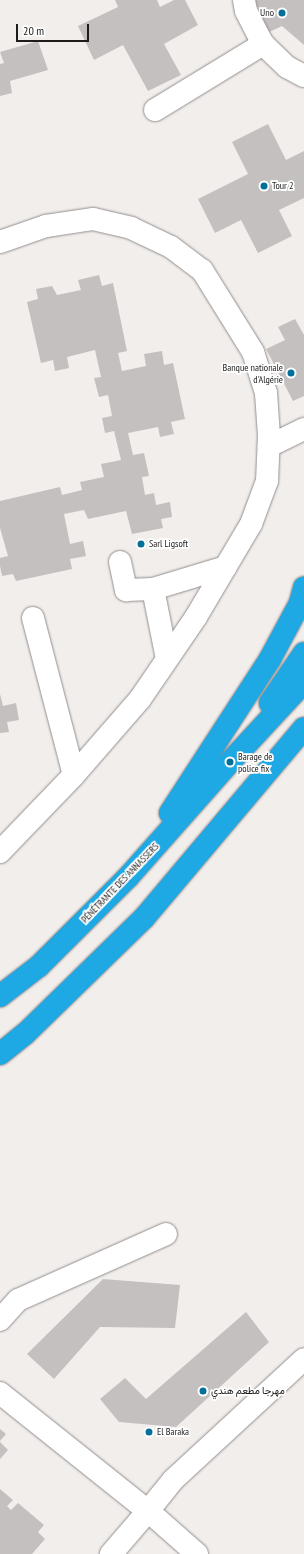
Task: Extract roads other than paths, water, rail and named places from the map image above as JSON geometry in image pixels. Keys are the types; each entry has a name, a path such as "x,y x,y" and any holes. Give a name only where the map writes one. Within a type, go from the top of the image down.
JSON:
{"highway":[{"path":"130,876 270,659 300,603 304,588"},
{"path":"230,762 304,653"},
{"path":"230,762 304,682"},
{"path":"0,1054 25,1034 144,918 304,728"},
{"path":"279,757 304,742"},
{"name":"PÉNÉTRANTE DES ANNASSERS","path":"0,996 39,966 130,876 230,762"}],"street":[{"path":"244,0 246,10 263,44 287,67 304,76"},
{"path":"155,110 263,44"},
{"path":"0,242 46,226 94,219 131,228 171,247 202,270 253,352 266,393 269,446 267,481 251,524 196,617 140,699 74,775 0,852"},
{"path":"269,446 304,429"},
{"path":"120,562 126,590 153,589 226,567"},
{"path":"153,589 167,659"},
{"path":"33,618 74,775"},
{"path":"0,1320 18,1300 166,1234"},
{"path":"111,1554 173,1480 304,1358"},
{"path":"0,1394 148,1511 196,1554"}],"place":[{"name":"Uno","path":"282,13"},
{"name":"Tour 2","path":"264,186"},
{"name":"Banque nationale d'Algérie","path":"291,373"},
{"name":"Sarl Ligsoft","path":"141,544"},
{"name":"Barage de police fix","path":"230,762"},
{"name":"مهرجا مطعم هندي","path":"203,1391"},
{"name":"El Baraka","path":"149,1432"}]}
